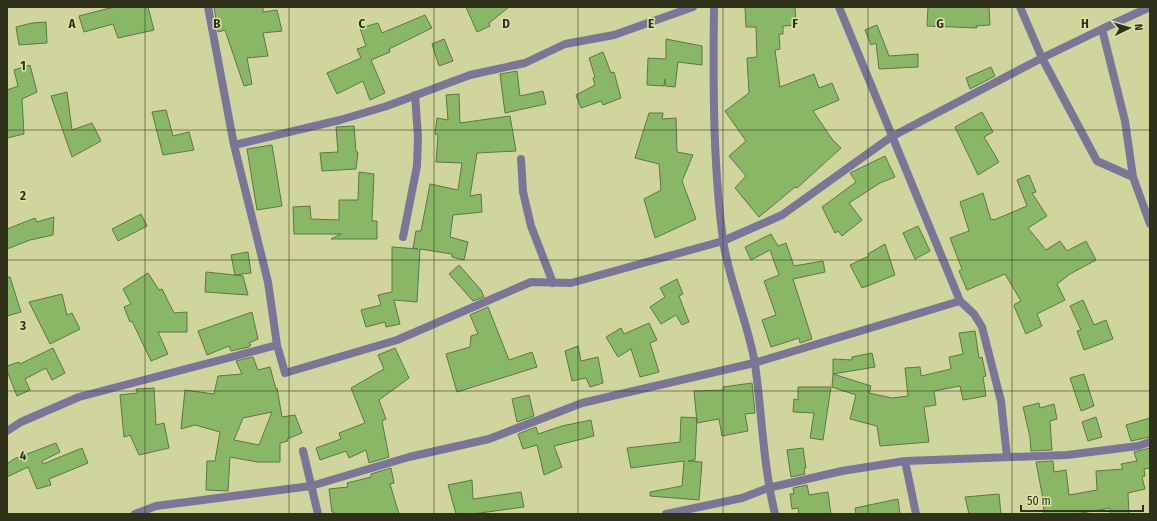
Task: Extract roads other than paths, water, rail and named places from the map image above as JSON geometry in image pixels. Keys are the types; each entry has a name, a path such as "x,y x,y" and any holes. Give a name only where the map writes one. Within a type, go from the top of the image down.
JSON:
{"street":[{"path":"208,7 234,145 268,282 277,345 285,372 397,340 531,282 571,284 723,241 782,215 891,137 1042,58 1150,7"},
{"path":"234,145 340,120 387,106 470,75 525,63 565,44 614,35 693,7"},
{"path":"714,7 714,88 723,241 754,363 768,488 775,514"},
{"path":"839,7 891,137 960,301 974,314 982,327 1001,401 1007,457"},
{"path":"1020,7 1042,58 1097,161 1133,178"},
{"path":"1102,29 1125,121 1133,178 1150,224"},
{"path":"403,236 417,166 418,136 415,95"},
{"path":"521,159 523,192 530,226 553,283"},
{"path":"134,514 156,506 311,486 408,457 489,439 582,403 754,363 960,301"},
{"path":"7,431 21,422 79,397 277,345"},
{"path":"666,514 742,498 768,488 842,471 905,461 1067,455 1138,446 1150,442"},
{"path":"303,451 318,514"},
{"path":"905,461 916,514"}]}
